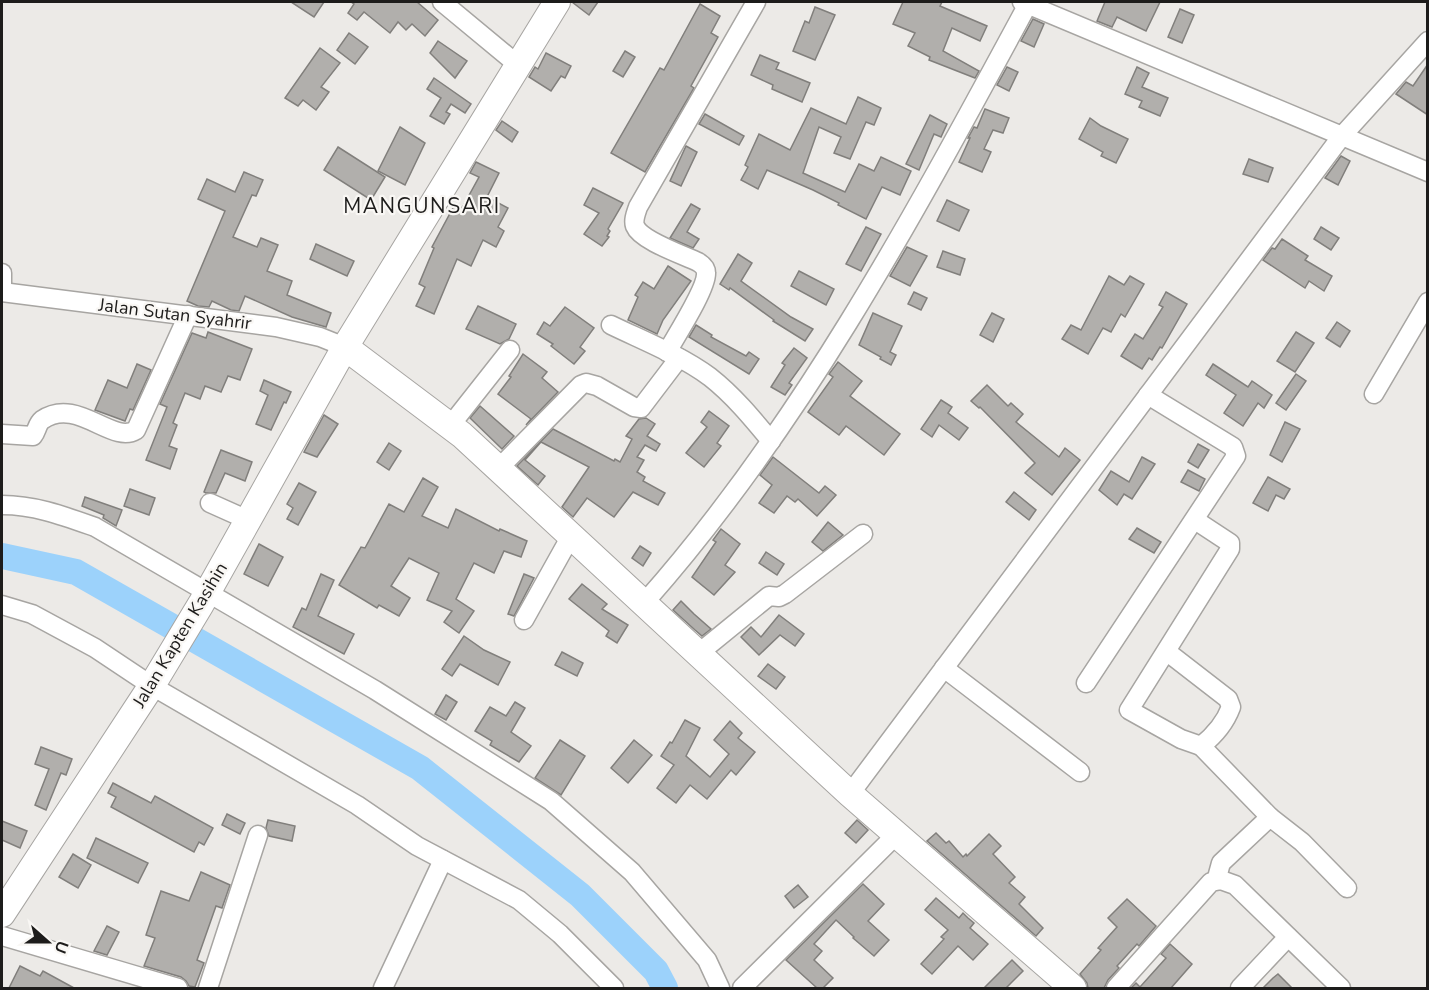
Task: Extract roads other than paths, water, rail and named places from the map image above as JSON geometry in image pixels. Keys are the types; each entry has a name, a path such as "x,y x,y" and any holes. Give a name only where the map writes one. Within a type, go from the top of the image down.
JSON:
{"main road":[{"name":"Jalan Kapten Kasihin","path":"2,914 153,684 345,347 557,2"},
{"path":"345,347 450,426 499,468 850,794 1073,988"}],"street":[{"path":"442,2 518,65"},
{"path":"499,468 578,386 591,384 634,407 641,408 673,355 703,285 706,272 704,266 698,262 645,237 635,227 634,219 638,207 756,2"},
{"path":"645,602 676,567 771,441 936,174 1025,3 1428,172"},
{"path":"850,794 1341,137 1428,41"},
{"path":"2,273 2,292"},
{"name":"Jalan Sutan Syahrir","path":"2,292 276,327 320,337 345,347"},
{"path":"1374,394 1428,302"},
{"path":"2,434 33,436 40,422 53,415 81,415 120,433 132,433 136,430 188,315"},
{"path":"611,325 673,355 709,376 771,441"},
{"path":"450,426 510,350"},
{"path":"1086,683 1234,461 1236,451 1233,447 1148,396"},
{"path":"210,503 248,520"},
{"path":"2,505 48,510 95,527 204,598 375,690 551,801 632,872 707,960 720,988"},
{"path":"1195,520 1230,543 1230,549 1129,710 1181,739 1201,746 1270,817 1302,842 1347,888"},
{"path":"524,620 572,534"},
{"path":"699,652 769,596 779,597 785,594 863,534"},
{"path":"2,605 32,614 95,648 357,805 417,846 519,900 560,934 614,988"},
{"path":"1166,651 1228,699 1231,707 1227,719 1201,746"},
{"path":"944,668 1080,772"},
{"path":"1221,880 1218,874 1221,863 1270,817"},
{"path":"742,988 897,834"},
{"path":"208,988 258,836"},
{"path":"383,988 443,860"},
{"path":"1116,988 1211,882 1221,880 1234,885 1341,988"},
{"path":"2,936 178,988"},
{"path":"1240,988 1288,937"}],"waterway":[{"path":"2,556 76,572 420,768 580,895 656,971 665,988"}],"district":[{"name":"MANGUNSARI","path":"422,206"}]}
